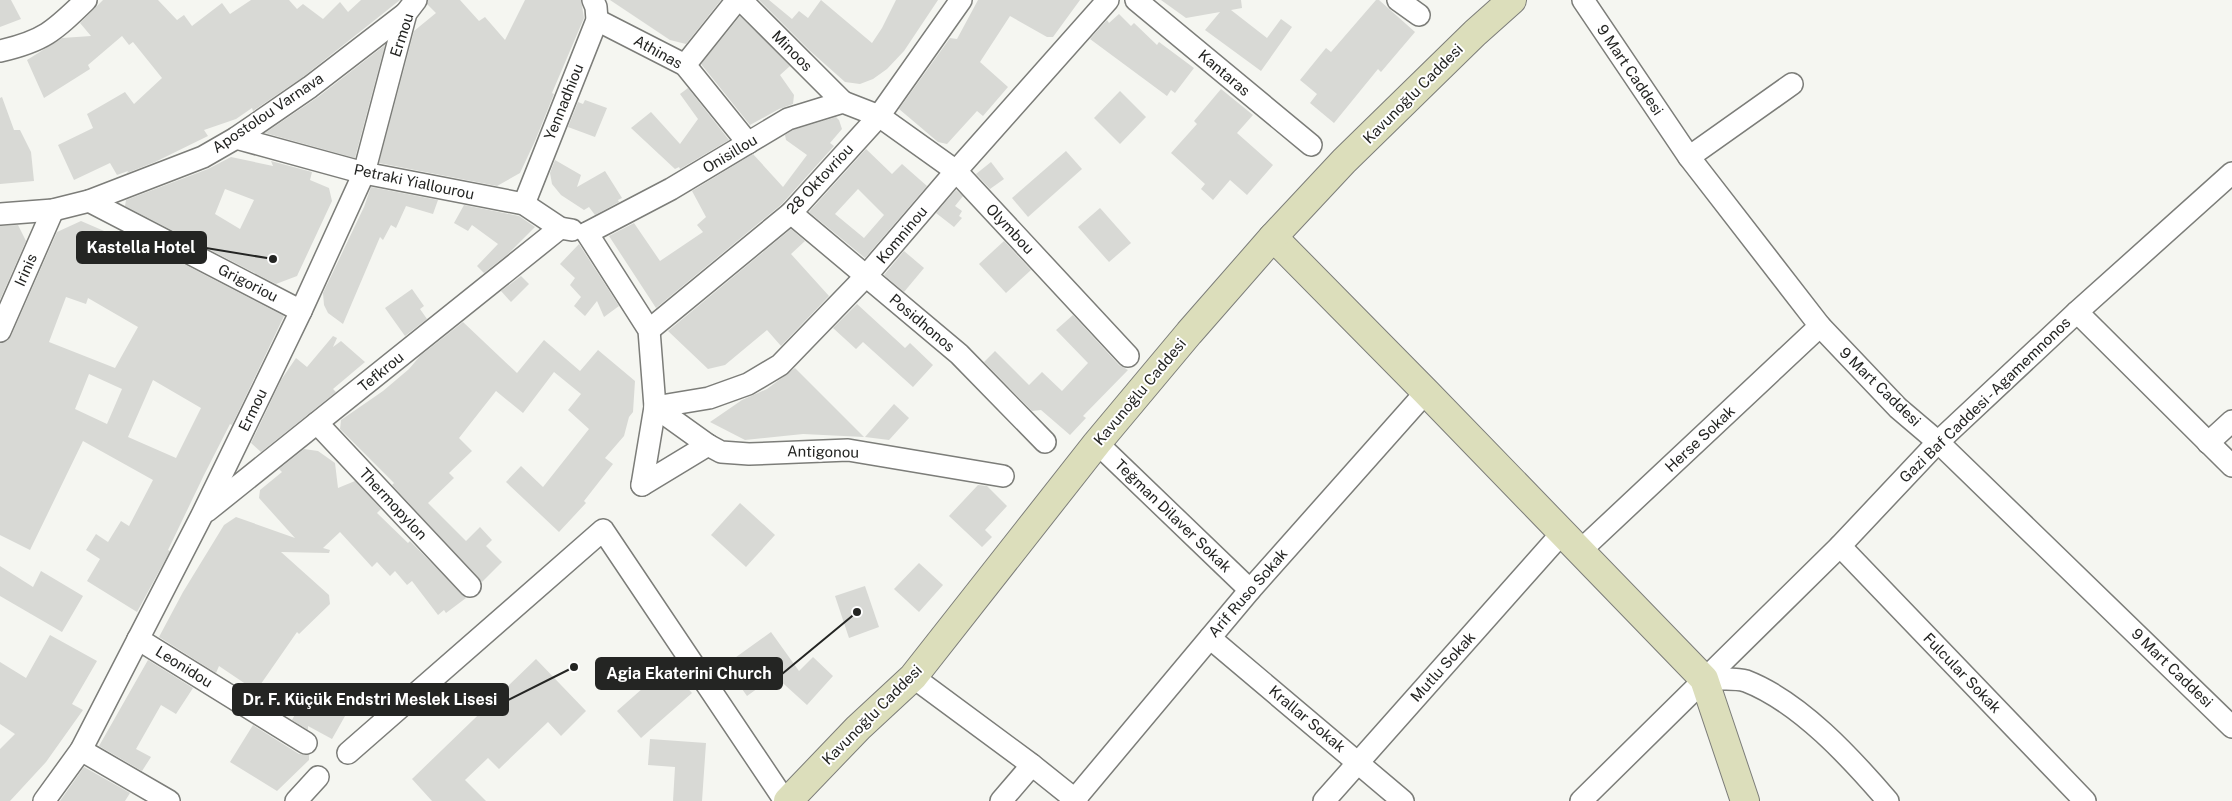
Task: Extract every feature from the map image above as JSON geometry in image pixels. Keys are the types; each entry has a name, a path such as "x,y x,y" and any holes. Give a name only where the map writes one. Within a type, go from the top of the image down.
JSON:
{"main road":[{"name":"Kavunoğlu Caddesi","path":"787,801 858,728 913,677 1097,443 1189,333 1273,238 1344,161 1499,4"},
{"path":"1273,238 1426,392 1704,679 1745,801"}],"street":[{"path":"0,51 27,45 53,32 86,0"},
{"path":"685,65 737,0"},
{"name":"Minoos","path":"742,0 843,102"},
{"name":"28 Oktovriou","path":"650,330 791,213 879,116 961,0"},
{"name":"Komninou","path":"655,407 709,398 748,384 780,365 866,276 956,171 1108,0"},
{"name":"Kantaras","path":"1136,0 1311,145"},
{"path":"1398,0 1419,16"},
{"name":"9 Mart Caddesi","path":"1583,0 1689,156 1820,326 1898,408 1938,442 2232,727"},
{"name":"Apostolou Varnava","path":"0,214 53,210 89,201 203,157 236,138 310,87 411,6"},
{"name":"Ermou","path":"44,801 81,750 202,515 301,311 364,172 411,6"},
{"name":"Athinas","path":"595,10 685,65 748,143"},
{"name":"Yennadhiou","path":"524,204 595,10"},
{"path":"1689,156 1792,84"},
{"path":"843,102 879,116"},
{"name":"Onisillou","path":"587,233 671,189 788,119 843,102"},
{"name":"Olymbou","path":"879,116 956,171 1128,356"},
{"name":"Petraki Yiallourou","path":"236,138 364,172 524,204 560,228 587,233"},
{"name":"Gazi Baf Caddesi - Agamemnonos","path":"1581,801 1840,546 1938,442 2077,312 2232,173"},
{"name":"Grigoriou","path":"89,201 301,311"},
{"name":"Irinis","path":"0,331 53,210"},
{"name":"Posidhonos","path":"791,213 958,354 1045,442"},
{"name":"Tefkrou","path":"202,515 560,228"},
{"path":"587,233 650,330 655,407 642,485 708,445"},
{"path":"2077,312 2232,466"},
{"name":"Herse Sokak","path":"1571,542 1820,326"},
{"name":"Arif Ruso Sokak","path":"1076,800 1250,590 1426,392"},
{"name":"Antigonou","path":"655,407 708,445 721,452 749,454 848,450 1003,476"},
{"path":"2208,443 2232,421"},
{"name":"Thermopylon","path":"317,423 470,586"},
{"name":"Teğman Dilaver Sokak","path":"1097,443 1250,590"},
{"path":"348,753 603,530 787,801"},
{"name":"Mutlu Sokak","path":"1324,801 1358,761 1571,542"},
{"name":"Fulcular Sokak","path":"1840,546 2085,801"},
{"name":"Krallar Sokak","path":"1210,638 1358,761 1403,801"},
{"name":"Leonidou","path":"138,639 306,743"},
{"path":"913,677 1076,800"},
{"path":"1704,679 1744,680 1786,703 1829,738 1888,801"},
{"path":"81,750 169,801"},
{"path":"1001,801 1032,765"},
{"path":"296,801 318,777"}],"building":[{"path":"0,0 11,0 21,19 0,27"},
{"path":"103,0 158,0 177,20 184,15 192,26 222,3 230,14 251,0 289,0 297,9 303,4 323,19 340,2 348,12 361,0 400,0 303,77 253,111 252,108 236,119 204,130 208,136 155,162 127,173 128,171 117,175 110,163 74,180 58,145 93,128 87,114 125,92 134,104 162,78 133,42 129,45 122,36 88,65 90,69 44,98 27,60 62,38 91,36 80,23"},
{"path":"428,0 460,0 479,21 485,17 505,40 525,0 581,0 584,18 552,93 554,94 535,141 520,173 497,186 379,163 414,31 436,13 427,4"},
{"path":"610,0 721,0 686,44 670,40"},
{"path":"759,0 769,0 792,19 799,11 808,18 821,0 872,43 896,0 938,0 904,51 887,69 873,79 860,84 845,82 809,50"},
{"path":"978,0 1080,0 1053,37 1047,37 1010,16 980,62 1008,87 983,116 977,111 947,144 938,142 899,109 950,38 957,39"},
{"path":"1161,0 1241,0 1242,8 1231,10 1267,38 1281,19 1292,27 1261,71 1205,30 1220,12 1186,18"},
{"path":"1376,0 1379,0 1415,32 1381,72 1378,69 1334,123 1310,103 1317,94 1300,80 1326,48 1331,52"},
{"path":"1119,14 1131,26 1134,23 1157,45 1159,42 1194,68 1175,93 1171,90 1167,96 1090,39 1107,20 1109,23"},
{"path":"740,16 790,66 780,75 794,95 793,104 779,109 750,125 701,64"},
{"path":"385,45 355,158 265,133 318,97"},
{"path":"688,88 729,140 680,169 679,167 675,169 631,128 651,112 680,144 698,119 680,94"},
{"path":"1221,89 1253,115 1237,133 1273,165 1247,195 1230,180 1213,200 1201,189 1205,184 1171,153 1197,124 1194,121"},
{"path":"1120,91 1146,117 1120,144 1094,118"},
{"path":"2,97 14,130 20,130 31,152 34,181 0,184 0,98"},
{"path":"585,100 607,108 595,137 568,127 578,102 583,104"},
{"path":"836,117 842,129 830,143 834,146 782,204 656,308 609,236 634,223 660,261 703,232 697,225 706,217 692,191 753,154 783,187 807,155 786,140 785,135 793,130"},
{"path":"866,149 892,174 902,164 927,186 865,258 809,212","holes":["858,189 884,215 864,238 835,214"]},
{"path":"1066,151 1082,169 1028,217 1012,198"},
{"path":"231,157 273,166 271,161 312,172 310,180 329,188 332,201 297,276 276,284 125,206 126,200 208,169","holes":["225,189 254,200 240,229 215,214"]},
{"path":"555,160 581,175 577,187 605,171 622,198 618,200 619,202 595,215 589,207 584,210 561,195 552,184 550,173"},
{"path":"991,162 1004,179 990,189 976,174"},
{"path":"371,187 438,200 433,214 406,206 396,228 391,225 383,240 380,237 343,324 328,313 324,305 323,293 364,207"},
{"path":"956,190 963,196 955,206 962,211 959,216 962,218 954,227 936,213"},
{"path":"464,205 519,216 535,227 508,254 484,273 477,266 498,244 472,225 468,231 454,223"},
{"path":"1100,208 1131,243 1109,262 1078,227"},
{"path":"81,221 155,253 151,247 284,316 232,425 230,424 204,475 168,550 170,551 137,612 87,581 100,559 86,550 96,534 108,542 121,521 129,526 153,480 83,441 30,550 0,535 0,343 7,341 11,336 57,232","holes":["66,297 86,304 88,298 138,327 115,368 49,342","89,374 122,389 107,424 75,409","153,380 201,408 176,458 128,437"]},
{"path":"18,225 26,241 0,300 0,226"},
{"path":"791,229 805,241 791,254 829,296 781,346 767,330 725,365 708,369 668,331"},
{"path":"1004,241 1031,270 1006,293 979,264"},
{"path":"579,244 619,306 604,317 597,301 585,316 574,306 581,297 570,285 575,278 560,264"},
{"path":"904,251 924,268 904,292 884,275"},
{"path":"521,276 529,284 511,302 501,291"},
{"path":"412,289 424,306 420,309 427,319 405,336 385,308"},
{"path":"857,304 905,348 910,343 933,365 913,387 863,342 856,349 833,328"},
{"path":"1073,315 1119,365 1128,370 1083,416 1086,418 1070,435 1041,410 1032,411 984,362 995,351 1029,385 1042,372 1062,391 1088,363 1056,330"},
{"path":"463,322 517,373 544,340 580,371 598,350 635,381 633,412 629,417 624,436 605,458 613,464 584,501 586,503 559,532 506,482 521,466 543,487 589,429 568,410 581,394 554,372 523,413 496,391 459,438 472,451 449,473 454,478 428,503 466,541 480,527 492,540 486,546 502,562 482,582 392,485 394,483 340,429 341,420 383,391 409,369 420,356"},
{"path":"333,336 337,338 333,347 341,341 365,362 333,389 336,392 261,452 251,443 281,380 296,358 307,367"},
{"path":"795,368 864,437 803,434 745,440 710,422 742,400 767,389"},
{"path":"894,404 909,418 889,440 865,437"},
{"path":"304,449 318,451 335,463 338,488 355,481 381,509 377,513 408,543 410,541 466,598 446,613 444,610 438,615 412,581 407,585 395,571 390,576 377,562 372,567 340,532 323,548 330,550 329,553 281,552 329,595 330,604 299,634 297,632 256,691 219,666 216,673 159,637 183,592 224,525 236,517 295,538 259,498 260,490 282,472 279,469"},
{"path":"978,485 987,486 1007,506 985,530 992,537 982,547 949,516"},
{"path":"740,503 775,535 746,567 711,535"},
{"path":"919,563 943,585 919,612 894,589"},
{"path":"0,566 33,587 41,571 83,596 62,632 0,596"},
{"path":"865,586 879,627 849,638 835,596"},
{"path":"771,632 799,671 813,657 833,676 807,705 775,676 747,696 725,665"},
{"path":"50,635 97,661 72,704 83,710 46,762 10,801 0,801 0,749 15,734 0,724 0,662 26,678"},
{"path":"536,659 586,711 561,736 548,722 499,769 488,758 465,780 486,801 432,801 412,779"},
{"path":"148,660 193,688 176,714 161,705 136,749 151,757 142,771 99,746"},
{"path":"668,666 692,693 641,738 617,711"},
{"path":"310,687 349,709 332,739 308,726 308,730 292,720"},
{"path":"253,725 299,754 309,755 309,760 277,791 230,762"},
{"path":"650,739 706,743 702,801 673,801 675,767 648,765"},
{"path":"84,767 130,793 125,801 60,801"}],"place":[{"name":"Kastella Hotel","path":"273,259"},
{"name":"Agia Ekaterini Church","path":"857,612"},
{"name":"Dr. F. Küçük Endstri Meslek Lisesi","path":"574,667"}]}
